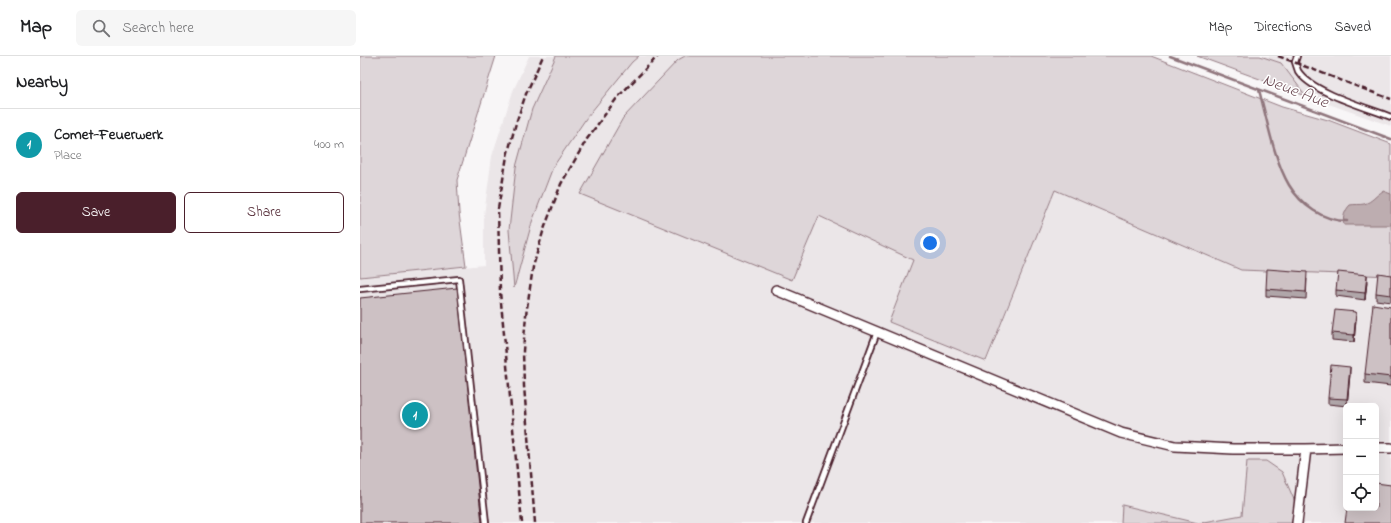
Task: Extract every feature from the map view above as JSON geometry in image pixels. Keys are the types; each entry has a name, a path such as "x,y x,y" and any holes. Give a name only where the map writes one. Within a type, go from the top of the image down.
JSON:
{"street":[{"path":"776,290 1121,433 1175,446 1233,449 1343,448"},
{"path":"1379,448 1391,448"},
{"path":"1297,523 1306,449"}],"lane":[{"path":"1297,56 1295,62 1298,71 1315,86 1325,92 1391,116"},
{"path":"360,289 459,279 486,523"},
{"path":"806,523 878,332"}],"shaded area":[{"path":"360,56 496,56 457,180 459,213 466,266 360,277"},
{"path":"529,56 556,56 532,109 509,230 515,287 532,221 553,167 587,117 632,62 639,56 685,56 678,60 792,280 819,216 913,260 889,322 987,361 1055,190 1241,270 1391,276 1391,523 360,523 360,277 484,265 484,215 492,156 513,91"},
{"path":"556,56 639,56 632,62 587,117 553,167 532,222 514,288 509,230 516,167 532,109"},
{"path":"685,56 1151,56 1282,107 1328,120 1391,144 1391,276 1241,270 1055,190 986,361 889,322 913,260 819,216 792,280 580,194 623,118 678,60"},
{"path":"1197,56 1260,56 1281,63 1306,96"},
{"path":"1260,56 1391,56 1391,126 1306,96 1281,63"},
{"path":"1383,191 1391,194 1391,225 1344,225 1344,214 1350,205 1367,203"},
{"path":"1247,461 1266,461 1282,472 1295,502 1292,523 1199,523 1242,515"},
{"path":"1122,505 1198,523 1121,523"}],"building":[{"path":"1267,269 1307,272 1306,292 1266,289"},
{"path":"1338,272 1367,275 1365,293 1336,290"},
{"path":"1378,273 1391,275 1391,295 1376,293"},
{"path":"457,288 482,523 360,523 360,298"},
{"path":"1373,304 1391,307 1391,377 1365,374"},
{"path":"1335,310 1356,312 1354,335 1332,333"},
{"path":"1331,365 1350,367 1347,399 1328,398"},
{"path":"1379,483 1391,485 1391,523 1345,523 1347,511 1379,511"}],"waterway":[{"name":"Neue Aue","path":"1170,56 1391,139"},
{"path":"1259,90 1275,152 1289,185 1306,205 1321,215 1347,221"}],"railway":[{"path":"522,523 500,292 498,209 507,156 516,123 526,94 543,56"},
{"path":"535,523 524,386 523,351 526,315 533,267 543,232 561,184 587,139 617,98 658,56"},
{"path":"1278,56 1391,99"}],"place":[{"name":"Comet-Feuerwerk","path":"415,415"}]}
